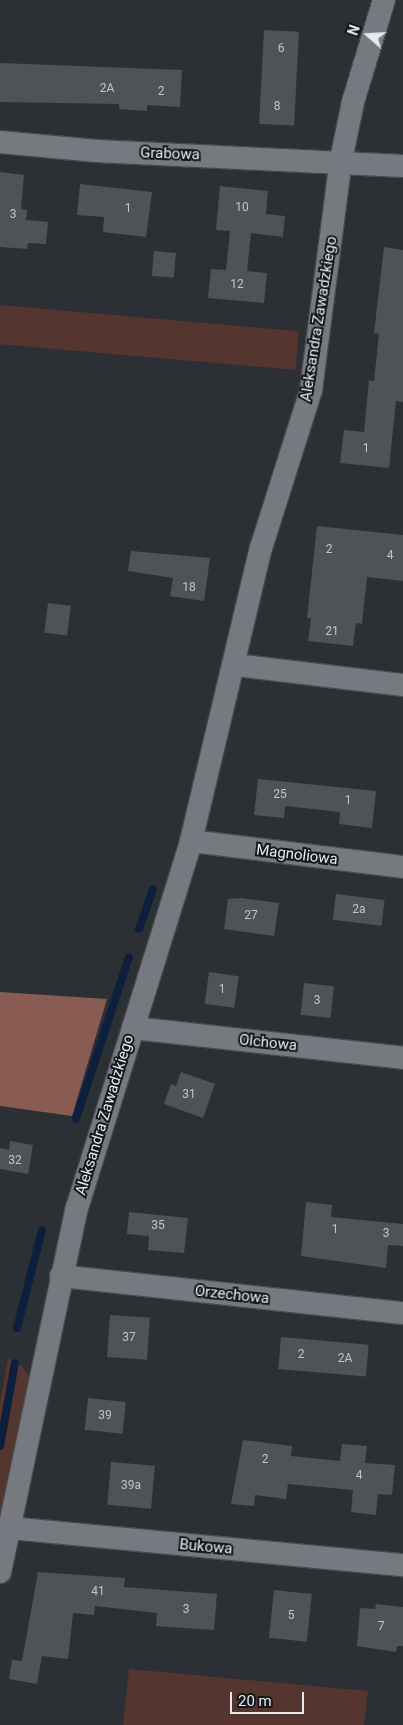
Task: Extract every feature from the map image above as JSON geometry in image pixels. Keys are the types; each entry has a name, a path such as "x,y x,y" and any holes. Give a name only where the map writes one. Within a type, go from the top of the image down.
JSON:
{"street":[{"name":"Aleksandra Zawadzkiego","path":"0,1572 61,1276 96,1139 191,841 273,503 311,390 341,160 360,76 384,0"},
{"name":"Grabowa","path":"0,142 97,151 341,160 403,166"},
{"path":"235,665 403,685"},
{"name":"Magnoliowa","path":"191,841 403,867"},
{"name":"Olchowa","path":"132,1028 403,1058"},
{"name":"Orzechowa","path":"61,1276 403,1313"},
{"name":"Bukowa","path":"9,1528 403,1565"}],"shaded area":[{"path":"0,305 299,331 295,370 0,344"},
{"path":"0,992 107,999 72,1116 0,1106"},
{"path":"8,1359 22,1366 29,1376 0,1514 0,1402"},
{"path":"129,1669 368,1691 364,1725 123,1725"}],"building":[{"path":"264,30 299,32 294,126 259,124"},
{"path":"0,63 182,70 180,107 147,105 147,111 119,109 119,104 0,102"},
{"path":"0,172 24,175 21,209 27,210 26,220 48,222 46,244 28,243 27,249 0,247"},
{"path":"80,184 152,192 146,237 103,232 104,217 77,215"},
{"path":"220,186 268,191 266,214 285,216 283,237 251,233 247,271 267,273 264,303 208,298 211,269 226,270 230,231 216,230"},
{"path":"384,247 403,250 403,402 396,401 389,468 340,463 344,430 364,432 369,380 374,381 379,334 374,333"},
{"path":"154,251 176,253 174,278 152,276"},
{"path":"317,526 403,535 403,581 367,577 362,624 356,623 353,646 308,641 311,618 307,618"},
{"path":"131,551 210,558 204,601 170,596 173,578 128,571"},
{"path":"48,603 71,606 67,636 44,633"},
{"path":"258,779 376,791 372,828 339,824 340,812 285,806 284,818 254,815"},
{"path":"336,894 385,900 381,926 333,920"},
{"path":"241,898 279,903 274,936 224,929 228,899"},
{"path":"209,972 239,976 234,1008 205,1004"},
{"path":"304,983 334,986 330,1018 301,1015"},
{"path":"181,1072 215,1084 203,1118 164,1104 171,1084 176,1086"},
{"path":"10,1141 33,1145 28,1174 0,1169 0,1148 9,1150"},
{"path":"306,1202 332,1205 331,1217 403,1224 403,1246 388,1245 386,1268 301,1256"},
{"path":"129,1212 188,1218 184,1253 148,1250 149,1236 127,1234"},
{"path":"110,1315 150,1318 147,1360 107,1357"},
{"path":"281,1337 369,1345 366,1377 278,1369"},
{"path":"88,1398 126,1402 122,1434 85,1430"},
{"path":"243,1440 292,1446 291,1456 340,1461 342,1444 367,1446 365,1463 395,1465 392,1495 378,1494 376,1515 351,1512 353,1490 288,1484 286,1499 255,1495 254,1506 231,1504"},
{"path":"111,1462 155,1466 151,1509 107,1505"},
{"path":"38,1572 125,1578 124,1587 217,1594 214,1630 156,1626 157,1613 95,1606 94,1615 73,1613 68,1659 42,1656 37,1684 9,1679 12,1660 22,1661"},
{"path":"274,1590 312,1594 307,1642 269,1638"},
{"path":"376,1604 403,1607 403,1646 397,1646 396,1652 357,1646 360,1608 375,1609"}],"waterway":[{"path":"139,929 153,889"},
{"path":"76,1119 129,957"},
{"path":"17,1328 42,1230"},
{"path":"0,1446 15,1363"}]}
